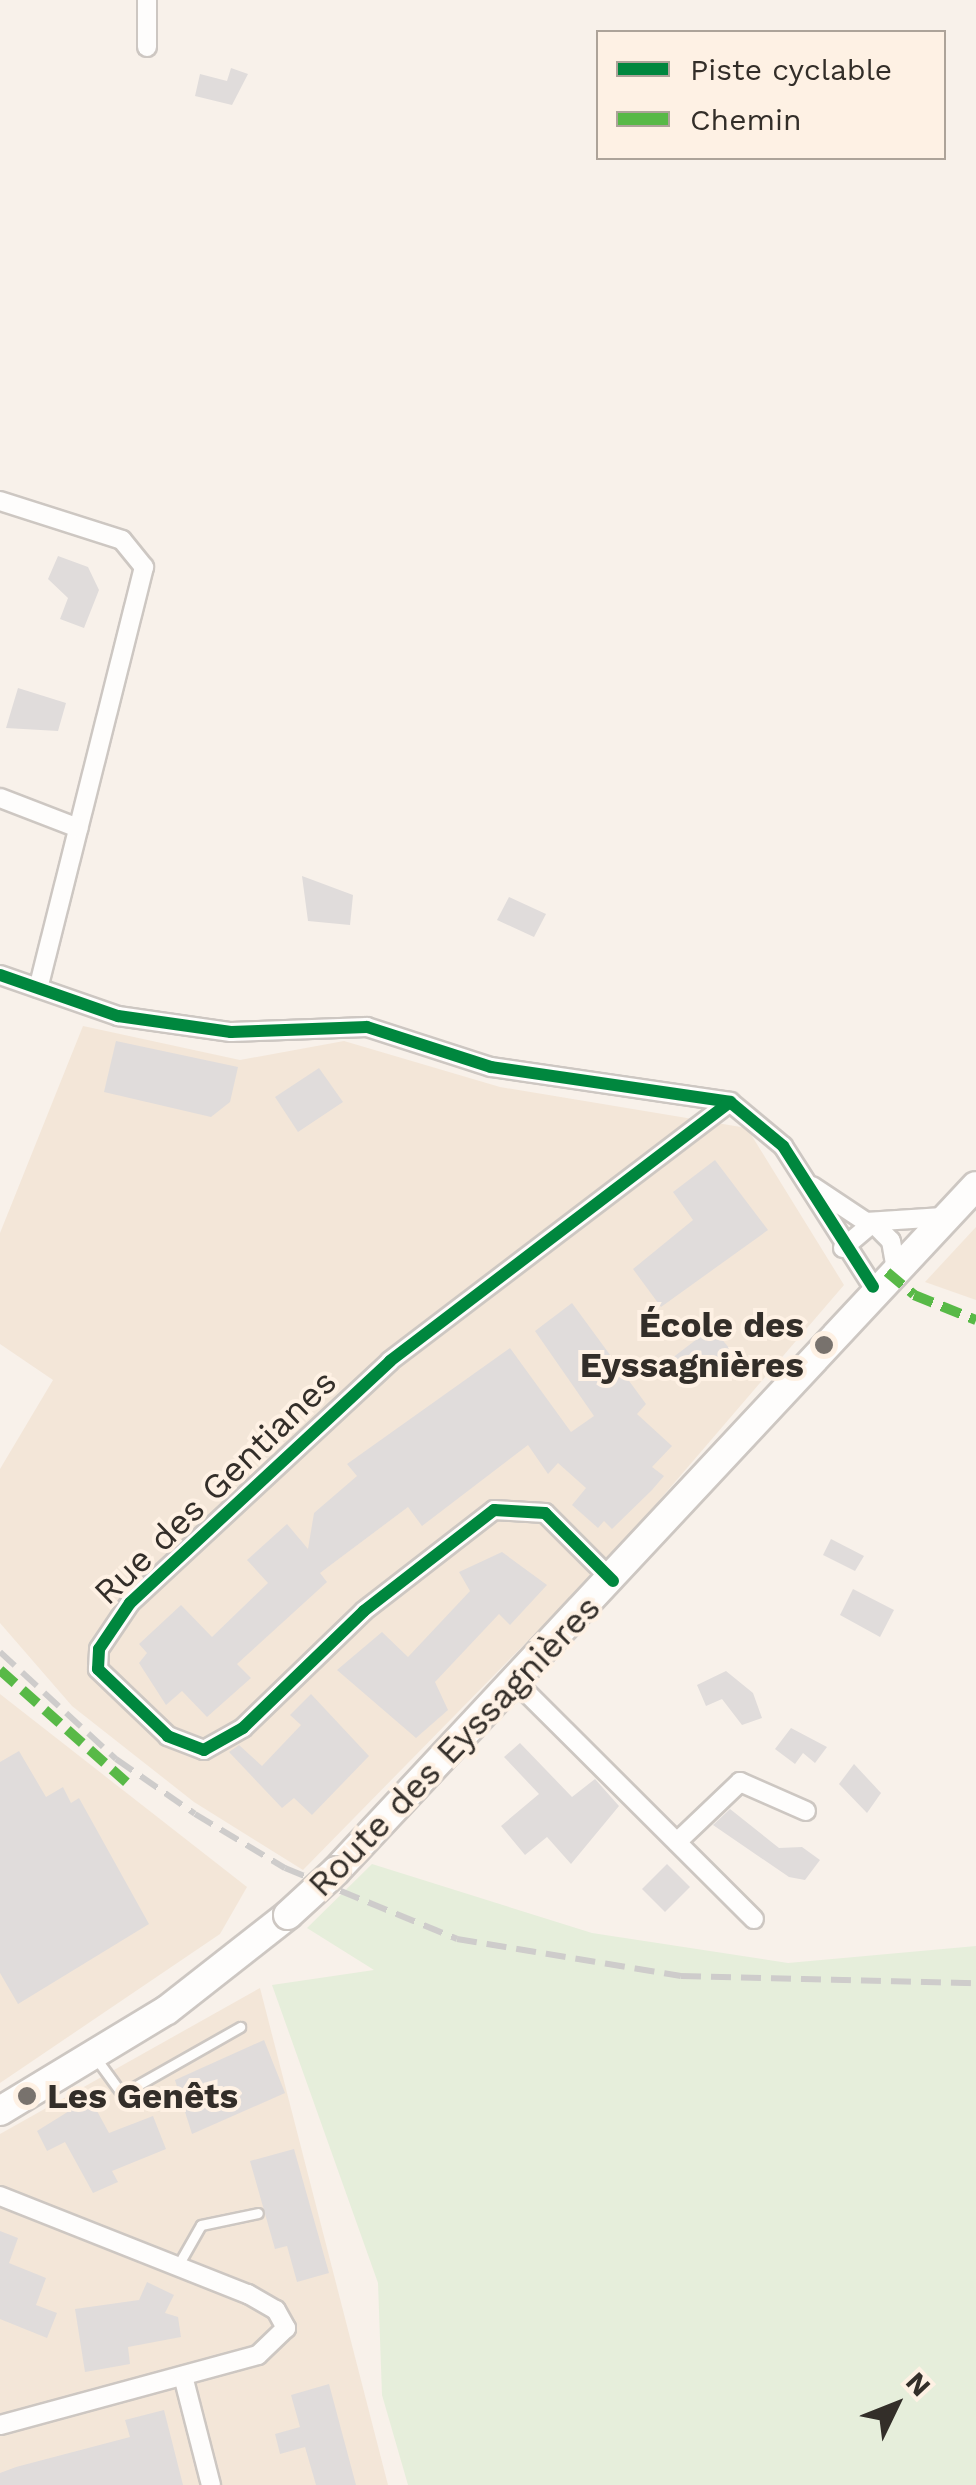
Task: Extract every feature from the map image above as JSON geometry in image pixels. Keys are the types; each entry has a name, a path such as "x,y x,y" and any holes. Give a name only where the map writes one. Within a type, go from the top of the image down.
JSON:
{"main road":[{"name":"Route des Eyssagnières","path":"0,2111 95,2056 288,1915 336,1871 613,1581 895,1264 976,1186"}],"street":[{"path":"147,0 147,47"},
{"path":"0,501 122,540 144,567 38,988"},
{"path":"0,798 78,828"},
{"path":"0,975 189,1028 366,1027 490,1067 730,1102 760,1118 802,1174 843,1248 873,1288"},
{"name":"Rue des Gentianes","path":"613,1581 545,1513 494,1510 364,1611 244,1728 204,1750 168,1736 98,1669 98,1649 130,1603 390,1362 730,1102"},
{"path":"802,1174 842,1213 872,1223 944,1217"},
{"path":"843,1248 872,1223"},
{"path":"872,1223 891,1241 895,1264"},
{"path":"518,1684 754,1919"},
{"path":"677,1842 740,1782 806,1811"},
{"path":"0,2196 276,2310 286,2328 274,2350 0,2425"},
{"path":"183,2376 211,2485"}],"lane":[{"path":"95,2056 122,2094 240,2027"},
{"path":"177,2267 201,2225 258,2213"}],"shaded area":[{"path":"83,1026 240,1060 344,1041 500,1087 747,1128 844,1285 615,1552 303,1870 194,1802 72,1706 0,1623 0,1469 53,1380 0,1344 0,1233"},
{"path":"976,1227 976,1300 925,1282"},
{"path":"0,1694 247,1887 220,1934 0,2083"},
{"path":"260,1988 388,2485 0,2485 0,2134"}],"green space":[{"path":"372,1864 592,1933 788,1963 976,1946 976,2485 408,2485 382,2395 378,2283 272,1985 374,1970 307,1928"}],"building":[{"path":"231,68 248,74 232,105 195,96 200,74 227,81"},
{"path":"58,556 88,567 99,590 84,628 60,619 68,598 48,579"},
{"path":"18,688 66,703 58,731 6,728"},
{"path":"302,876 353,895 350,925 308,921"},
{"path":"509,897 546,914 534,937 497,920"},
{"path":"116,1041 238,1067 230,1102 211,1117 104,1092"},
{"path":"319,1068 343,1102 298,1132 275,1097"},
{"path":"715,1160 768,1230 661,1307 633,1269 693,1220 673,1192"},
{"path":"572,1303 646,1404 637,1414 672,1446 652,1467 664,1476 652,1490 612,1529 604,1521 598,1528 572,1505 586,1488 558,1463 548,1474 528,1445 422,1526 408,1507 320,1573 327,1582 237,1664 251,1678 207,1717 182,1691 166,1705 139,1663 147,1653 139,1644 181,1605 212,1637 268,1583 247,1560 287,1524 308,1549 314,1513 357,1476 347,1464 510,1348 571,1432 594,1416 535,1331"},
{"path":"704,1318 730,1349 682,1384 667,1362 697,1339 689,1329"},
{"path":"831,1539 864,1556 855,1571 823,1555"},
{"path":"502,1552 547,1585 510,1625 499,1614 435,1682 448,1710 416,1738 337,1670 382,1632 408,1657 470,1591 459,1572"},
{"path":"853,1589 894,1610 880,1637 840,1615"},
{"path":"726,1671 753,1693 762,1718 742,1725 722,1699 706,1706 697,1685"},
{"path":"311,1694 369,1756 312,1815 294,1798 282,1808 229,1752 239,1745 262,1766 301,1725 290,1715"},
{"path":"791,1728 827,1747 815,1763 803,1753 795,1764 775,1749"},
{"path":"520,1743 572,1797 595,1779 619,1806 571,1864 547,1837 525,1855 501,1826 539,1794 504,1757"},
{"path":"19,1751 46,1797 63,1787 71,1803 79,1798 149,1924 18,2004 0,1973 0,1762"},
{"path":"854,1764 881,1793 867,1813 839,1784"},
{"path":"730,1809 779,1848 802,1847 820,1860 805,1880 789,1877 713,1825"},
{"path":"667,1864 690,1887 665,1912 642,1889"},
{"path":"264,2040 285,2093 192,2134 175,2080"},
{"path":"90,2098 109,2133 153,2116 166,2149 112,2171 118,2182 93,2193 65,2142 47,2151 37,2131"},
{"path":"294,2149 329,2273 297,2282 287,2246 275,2249 250,2161"},
{"path":"0,2231 18,2238 9,2263 46,2278 36,2305 57,2313 47,2338 0,2319"},
{"path":"147,2282 174,2295 165,2313 178,2317 181,2337 128,2347 130,2364 85,2372 75,2309 139,2300"},
{"path":"329,2384 356,2485 316,2485 305,2447 280,2454 275,2434 300,2427 291,2395"},
{"path":"164,2410 183,2485 0,2485 0,2473 130,2437 125,2420"}],"railway":[{"path":"0,1652 116,1759 195,1814 285,1868 457,1939 681,1976 976,1983"}],"marked path":[{"path":"887,1272 914,1295 976,1320"},
{"path":"0,1670 126,1782"}],"cycle path":[{"path":"0,975 118,1016 231,1032 367,1027 491,1067 730,1102 783,1146 873,1287"},
{"path":"613,1581 545,1513 494,1510 364,1611 243,1728 204,1750 168,1736 98,1669 99,1649 130,1603 390,1361 730,1102"}],"place":[{"name":"École des Eyssagnières","path":"824,1345"},
{"name":"Les Genêts","path":"27,2096"}]}
